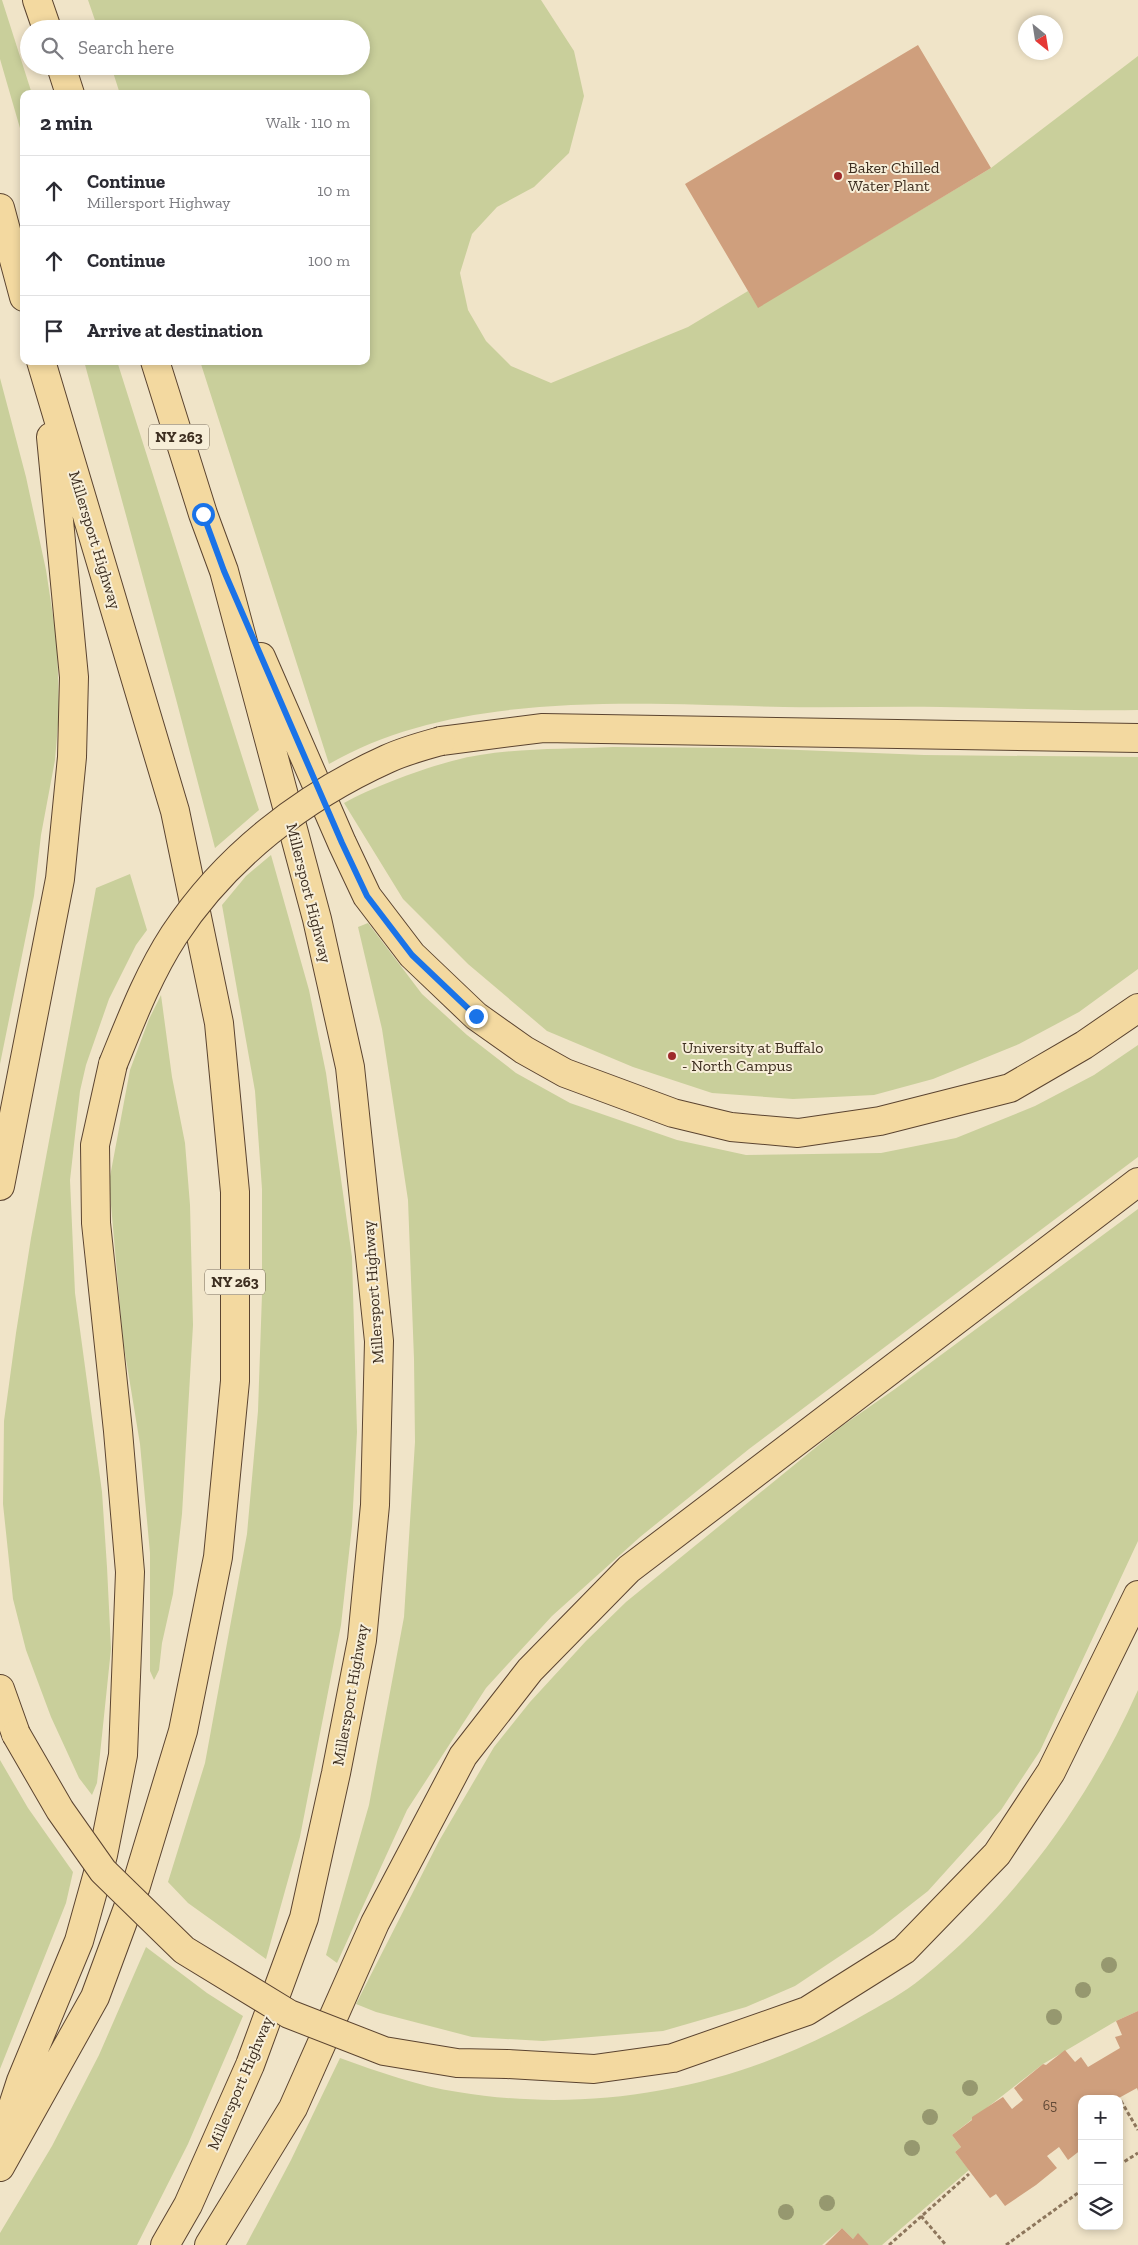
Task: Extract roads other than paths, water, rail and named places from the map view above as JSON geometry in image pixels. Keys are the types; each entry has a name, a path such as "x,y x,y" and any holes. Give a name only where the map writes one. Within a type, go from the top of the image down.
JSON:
{"main road":[{"path":"36,0 44,20"},
{"path":"54,0 56,20"},
{"path":"64,75 69,90"},
{"path":"0,208 20,283"},
{"name":"Millersport Highway","path":"155,365 203,514 224,571 317,919 350,1067 379,1341 375,1505 362,1640 336,1773 304,1918 250,2065 188,2205 165,2245"},
{"path":"0,1186 60,879 72,756 74,677 44,370"},
{"name":"Millersport Highway","path":"0,2167 96,1997 136,1886 183,1731 218,1557 235,1381 235,1192 219,1022 175,811 44,370"},
{"path":"224,571 342,843 367,896 412,955 476,1016 524,1050 565,1073 673,1113 731,1127 798,1133 880,1121 1010,1088 1084,1045 1138,1008"},
{"path":"0,2146 20,2081 79,1941 103,1855 123,1755 130,1572 118,1431 96,1224 95,1145 113,1064 141,995 174,934 226,870 281,820 343,781 389,758 441,741 544,728 1138,738"},
{"path":"209,2245 293,2108 375,1923 463,1756 530,1670 630,1569 1138,1182"},
{"path":"0,1689 16,1734 60,1810 103,1871 184,1950 290,2014 384,2051 457,2063 594,2069 673,2058 807,2011 904,1950 997,1854 1050,1772 1138,1595"}],"place":[{"name":"Baker Chilled Water Plant","path":"838,176"},
{"name":"University at Buffalo - North Campus","path":"672,1056"}]}
